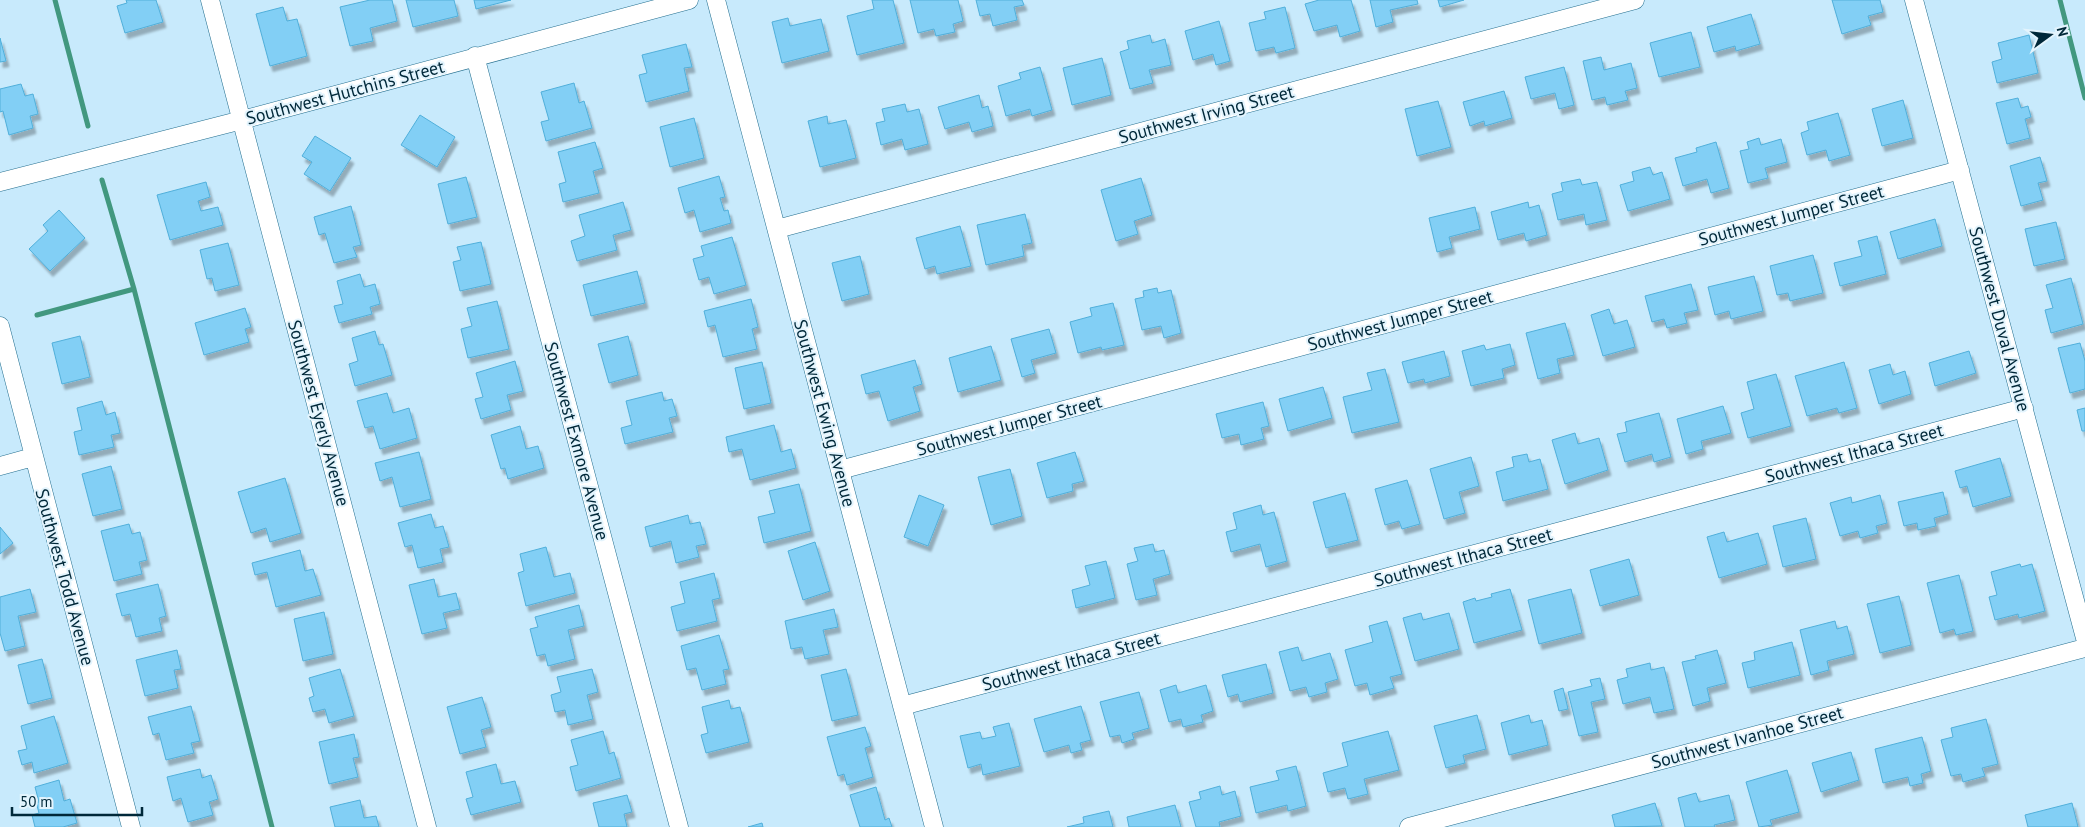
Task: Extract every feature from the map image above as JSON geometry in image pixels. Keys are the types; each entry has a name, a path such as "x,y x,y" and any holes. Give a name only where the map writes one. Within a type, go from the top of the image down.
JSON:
{"street":[{"name":"Southwest Eyerly Avenue","path":"210,0 427,827"},
{"name":"Southwest Hutchins Street","path":"0,182 242,120 689,0"},
{"name":"Southwest Ewing Avenue","path":"716,0 934,827"},
{"name":"Southwest Irving Street","path":"777,229 1635,0"},
{"name":"Southwest Duval Avenue","path":"1914,0 2085,638"},
{"name":"Southwest Exmore Avenue","path":"475,56 679,827"},
{"name":"Southwest Jumper Street","path":"840,470 1960,170"},
{"name":"Southwest Todd Avenue","path":"0,326 131,827"},
{"name":"Southwest Ithaca Street","path":"902,706 2024,408"},
{"path":"0,466 33,457"},
{"name":"Southwest Ivanhoe Street","path":"1409,827 2085,648"}],"building":[{"path":"126,0 156,0 163,22 125,33 117,6 127,3"},
{"path":"370,0 392,0 397,21 370,28 373,41 350,46 340,7"},
{"path":"406,0 454,0 458,16 413,27"},
{"path":"474,0 511,0 476,9"},
{"path":"872,0 893,0 904,43 857,55 847,16 874,9"},
{"path":"910,0 958,0 963,21 953,24 955,32 936,36 934,29 918,33"},
{"path":"976,0 1022,0 1024,5 1014,7 1017,20 993,26 990,14 980,16"},
{"path":"1319,0 1351,0 1360,31 1340,37 1337,25 1314,31 1305,4"},
{"path":"1370,0 1417,0 1418,4 1390,10 1393,22 1376,27"},
{"path":"1438,0 1464,0 1440,7"},
{"path":"1832,0 1880,0 1883,12 1868,16 1871,25 1842,34"},
{"path":"283,7 287,21 297,19 307,56 270,66 256,14"},
{"path":"1285,7 1295,48 1276,53 1274,47 1256,51 1249,23 1266,19 1264,12"},
{"path":"1751,14 1760,44 1736,51 1735,46 1714,52 1707,27"},
{"path":"788,18 790,26 821,19 829,51 782,63 772,22"},
{"path":"1219,21 1230,61 1216,65 1213,54 1193,60 1185,31"},
{"path":"1691,32 1700,67 1659,77 1650,43"},
{"path":"1150,35 1152,43 1165,39 1171,65 1149,70 1153,83 1130,89 1120,52 1129,49 1127,41"},
{"path":"2029,35 2038,73 1997,83 1992,62 2002,59 1998,43"},
{"path":"0,38 6,61 0,62"},
{"path":"686,44 692,67 684,68 689,91 646,102 639,75 647,73 642,55"},
{"path":"1601,57 1604,70 1631,63 1637,88 1625,91 1628,100 1607,105 1605,97 1592,100 1583,61"},
{"path":"1102,58 1111,95 1072,105 1063,68"},
{"path":"1040,67 1052,110 1032,116 1030,109 1006,116 998,86 1021,79 1019,73"},
{"path":"1564,67 1574,105 1559,109 1555,93 1531,99 1525,77"},
{"path":"574,83 579,103 584,101 592,128 546,141 541,122 549,120 541,92"},
{"path":"21,84 25,96 33,94 38,114 30,116 33,128 9,135 3,111 0,112 0,89"},
{"path":"1504,91 1512,118 1485,126 1484,121 1470,126 1463,102"},
{"path":"979,95 982,108 988,106 993,126 972,132 969,122 945,129 938,107"},
{"path":"2018,98 2021,108 2028,106 2031,117 2025,119 2030,138 2007,144 1996,103"},
{"path":"1903,100 1913,138 1882,146 1872,109"},
{"path":"1438,101 1451,147 1417,156 1405,109"},
{"path":"905,104 907,112 919,109 928,144 905,150 902,139 881,145 876,123 885,121 882,109"},
{"path":"1838,113 1850,155 1829,161 1826,150 1807,155 1801,133 1809,130 1807,122"},
{"path":"420,115 455,137 437,167 401,145"},
{"path":"827,116 828,124 846,120 856,158 820,167 808,121"},
{"path":"694,118 704,158 670,167 660,127"},
{"path":"315,136 351,158 330,191 304,174 312,162 302,156"},
{"path":"1759,138 1761,145 1781,139 1787,162 1765,168 1768,178 1748,183 1740,151 1749,149 1747,142"},
{"path":"595,142 603,168 593,171 599,193 563,202 559,184 566,182 558,152"},
{"path":"1716,142 1729,188 1711,193 1707,179 1683,186 1675,158 1697,152 1696,148"},
{"path":"2040,157 2047,181 2038,183 2043,200 2021,206 2010,166"},
{"path":"1650,167 1653,175 1662,172 1670,199 1628,211 1620,185 1634,181 1632,172"},
{"path":"719,176 725,197 720,198 724,211 728,210 731,223 700,232 694,210 685,213 678,188"},
{"path":"466,177 477,217 448,224 438,184"},
{"path":"1141,178 1152,215 1134,221 1138,234 1116,241 1101,190"},
{"path":"1580,179 1582,185 1597,182 1607,220 1586,225 1584,214 1558,220 1552,194 1563,191 1561,183"},
{"path":"206,182 210,197 198,201 201,211 218,207 223,225 170,240 157,195"},
{"path":"623,202 631,230 613,235 617,250 577,261 571,241 585,236 579,215"},
{"path":"1528,202 1529,208 1539,205 1547,235 1526,241 1524,233 1498,240 1491,212"},
{"path":"351,206 361,245 353,247 357,257 334,263 325,233 319,235 314,217"},
{"path":"1475,207 1480,229 1449,237 1452,248 1437,252 1429,218"},
{"path":"59,210 85,238 50,271 29,249 48,231 43,225"},
{"path":"1025,214 1032,243 1022,245 1024,256 986,265 977,225"},
{"path":"1935,219 1942,246 1898,259 1890,232"},
{"path":"2056,222 2065,259 2034,266 2025,229"},
{"path":"960,226 971,266 937,274 935,266 925,269 916,238"},
{"path":"1877,236 1886,274 1840,286 1834,263 1862,256 1858,241"},
{"path":"732,237 746,285 714,294 709,277 699,280 693,259 704,256 701,246"},
{"path":"481,242 491,284 460,291 453,262 461,260 457,247"},
{"path":"228,243 239,285 215,291 212,278 207,279 200,250"},
{"path":"1813,255 1823,293 1790,301 1788,293 1777,295 1770,266"},
{"path":"860,256 869,294 842,301 832,263"},
{"path":"637,271 645,303 591,316 583,285"},
{"path":"360,274 364,287 375,284 380,304 370,307 372,314 339,323 334,306 343,304 337,281"},
{"path":"1754,276 1763,311 1731,319 1729,311 1715,315 1708,287"},
{"path":"2071,278 2083,324 2051,333 2045,310 2053,308 2046,285"},
{"path":"1691,284 1698,310 1684,313 1687,323 1667,328 1664,319 1652,322 1645,296"},
{"path":"1157,288 1158,293 1171,290 1181,333 1164,338 1161,326 1142,330 1135,299 1144,297 1143,291"},
{"path":"751,299 758,327 752,329 757,349 723,357 715,325 708,327 704,311"},
{"path":"497,301 509,349 468,358 461,329 472,326 467,308"},
{"path":"1113,303 1124,345 1102,350 1101,347 1078,353 1070,322 1092,316 1090,308"},
{"path":"245,308 251,327 245,329 249,342 204,355 195,323"},
{"path":"1609,309 1614,324 1627,320 1635,347 1603,356 1591,315"},
{"path":"1565,323 1574,355 1557,359 1560,373 1538,379 1526,333"},
{"path":"1049,329 1056,353 1031,360 1035,373 1022,377 1011,339"},
{"path":"375,331 379,345 383,344 392,375 355,386 349,364 358,361 352,338"},
{"path":"80,336 90,377 62,384 52,343"},
{"path":"628,336 638,375 609,383 598,344"},
{"path":"2080,343 2085,361 2085,389 2070,393 2058,348"},
{"path":"1510,344 1515,365 1502,369 1504,378 1471,386 1462,351 1484,345 1486,350"},
{"path":"991,346 1001,380 958,392 949,358"},
{"path":"1444,351 1450,376 1425,383 1424,379 1408,383 1402,362"},
{"path":"1969,351 1976,373 1935,386 1929,363"},
{"path":"915,360 922,384 913,387 920,411 888,421 879,391 866,394 861,375"},
{"path":"515,361 523,391 507,395 511,410 481,419 475,399 483,397 476,373"},
{"path":"762,362 771,403 744,409 735,368"},
{"path":"1844,362 1857,408 1839,413 1837,408 1807,416 1795,376"},
{"path":"1890,364 1893,375 1905,371 1911,394 1879,404 1869,370"},
{"path":"1385,369 1399,422 1352,433 1343,397 1372,390 1367,373"},
{"path":"1776,374 1791,426 1748,438 1741,413 1754,409 1747,382"},
{"path":"1323,387 1332,418 1288,431 1279,399"},
{"path":"662,392 664,401 672,399 677,416 669,418 673,432 625,444 621,428 632,425 626,401"},
{"path":"387,393 393,413 409,408 417,438 380,449 373,426 365,428 357,401"},
{"path":"102,401 106,415 115,412 120,433 111,435 114,447 79,455 74,432 82,430 77,408"},
{"path":"1263,402 1269,426 1261,428 1264,439 1241,445 1239,434 1222,438 1216,414"},
{"path":"1723,406 1731,433 1701,441 1703,449 1686,454 1677,419"},
{"path":"2085,408 2085,431 2082,431 2077,410"},
{"path":"1659,413 1671,457 1654,462 1652,454 1625,462 1617,434 1627,432 1625,422"},
{"path":"774,425 781,452 791,449 796,468 750,480 742,449 729,452 726,437"},
{"path":"520,426 526,449 538,446 544,468 508,479 505,468 501,469 491,435"},
{"path":"1575,433 1578,444 1599,438 1608,470 1565,484 1552,440"},
{"path":"419,452 431,499 400,507 392,477 380,481 375,463"},
{"path":"1075,452 1084,481 1072,484 1073,491 1047,498 1037,463"},
{"path":"1527,454 1529,462 1540,459 1548,489 1503,501 1496,472 1514,467 1512,457"},
{"path":"1471,457 1479,486 1459,492 1465,513 1444,519 1430,469"},
{"path":"2000,458 2011,496 1973,507 1967,486 1960,488 1955,471"},
{"path":"111,466 122,509 93,516 82,474"},
{"path":"1010,469 1022,516 991,525 978,477"},
{"path":"285,478 301,533 270,542 266,528 251,533 238,492"},
{"path":"1407,480 1420,524 1402,529 1399,521 1385,525 1375,489"},
{"path":"799,484 811,531 764,543 758,517 775,513 769,491"},
{"path":"1943,492 1948,514 1934,518 1936,526 1918,530 1917,523 1904,526 1898,502"},
{"path":"1345,493 1358,540 1326,548 1313,502"},
{"path":"919,495 944,505 928,546 904,537"},
{"path":"1880,495 1887,523 1876,526 1878,533 1860,538 1858,531 1840,536 1830,503 1851,497 1852,503"},
{"path":"1261,505 1263,515 1274,512 1287,561 1266,567 1260,544 1231,552 1226,532 1237,529 1233,513"},
{"path":"431,514 435,528 443,526 449,547 440,549 443,562 418,568 412,545 405,547 398,523"},
{"path":"688,515 690,524 700,522 706,544 696,546 699,557 676,563 671,541 650,547 645,527"},
{"path":"1806,518 1816,559 1783,567 1773,526"},
{"path":"129,524 132,534 140,532 147,560 139,562 142,574 114,581 101,531"},
{"path":"0,527 13,543 0,554"},
{"path":"1724,532 1727,542 1758,533 1767,564 1719,578 1707,537"},
{"path":"815,542 830,591 803,600 788,551"},
{"path":"1153,544 1155,552 1164,550 1170,574 1153,579 1157,595 1136,600 1127,564 1138,561 1134,548"},
{"path":"546,547 554,577 570,573 575,593 526,606 518,573 524,571 520,554"},
{"path":"300,550 305,571 313,569 321,595 276,607 267,572 255,575 252,563"},
{"path":"1629,559 1639,595 1600,606 1590,570"},
{"path":"1106,561 1115,598 1076,608 1072,590 1090,585 1085,566"},
{"path":"2020,564 2021,567 2032,564 2045,611 2019,618 2018,614 1995,620 1989,597 1997,595 1991,572"},
{"path":"714,573 720,598 712,600 717,621 677,631 671,607 685,603 680,582"},
{"path":"1959,575 1973,631 1956,635 1954,629 1940,633 1927,583"},
{"path":"434,579 438,597 456,593 460,609 443,613 447,628 422,634 409,585"},
{"path":"158,584 166,616 159,618 162,631 136,637 130,614 122,616 116,594"},
{"path":"30,589 36,612 18,616 25,646 5,651 0,633 0,597"},
{"path":"1510,589 1522,630 1474,643 1463,602 1475,598 1476,601 1492,597 1491,594"},
{"path":"1571,589 1582,633 1539,644 1528,600"},
{"path":"1899,596 1911,645 1880,653 1867,604"},
{"path":"579,605 584,626 568,630 575,659 548,666 545,654 537,656 530,629 538,627 535,617"},
{"path":"834,609 838,627 823,630 829,654 805,659 802,647 791,649 785,621"},
{"path":"324,612 333,654 303,661 294,619"},
{"path":"1421,613 1423,620 1449,613 1459,649 1415,661 1403,618"},
{"path":"1387,621 1402,674 1390,677 1394,688 1370,695 1367,683 1355,686 1345,650 1373,642 1369,626"},
{"path":"1835,621 1837,629 1847,626 1854,654 1827,661 1829,670 1811,675 1800,630"},
{"path":"719,635 729,669 723,670 726,684 702,690 696,668 687,670 681,646"},
{"path":"1792,642 1800,675 1748,688 1742,663 1755,660 1754,652"},
{"path":"1298,647 1302,661 1330,653 1338,679 1325,683 1327,692 1309,697 1306,687 1290,691 1279,652"},
{"path":"177,650 181,669 174,670 178,688 145,696 136,660"},
{"path":"1717,650 1726,683 1707,688 1710,701 1693,706 1682,662 1696,659 1695,656"},
{"path":"42,659 52,698 28,704 18,665"},
{"path":"1650,663 1651,670 1664,667 1674,709 1654,713 1650,697 1623,704 1617,680 1628,677 1626,669"},
{"path":"1266,664 1273,693 1240,702 1238,694 1228,697 1222,675"},
{"path":"340,669 354,716 329,723 325,709 313,712 309,698 314,696 309,678"},
{"path":"592,669 598,692 587,695 593,719 568,725 565,710 555,712 551,695 561,692 557,677"},
{"path":"846,669 858,715 832,721 821,675"},
{"path":"1600,678 1605,699 1591,702 1598,732 1579,736 1568,692 1592,686 1590,680"},
{"path":"1176,685 1178,693 1206,685 1213,711 1201,715 1203,722 1183,727 1181,719 1169,722 1160,690"},
{"path":"1563,688 1568,709 1559,711 1554,691"},
{"path":"1139,692 1149,728 1132,733 1134,739 1122,743 1120,735 1110,737 1100,702"},
{"path":"482,697 491,727 481,730 486,747 460,754 447,707"},
{"path":"729,700 731,709 740,707 749,742 706,753 701,735 708,733 702,707"},
{"path":"191,706 200,741 191,743 194,753 166,760 159,733 153,735 148,717"},
{"path":"1081,706 1091,740 1080,743 1082,750 1071,753 1069,745 1044,752 1034,719"},
{"path":"1477,715 1486,749 1463,755 1465,763 1446,768 1434,726"},
{"path":"1529,715 1531,723 1542,720 1548,745 1509,755 1501,723"},
{"path":"54,716 68,763 34,773 32,762 22,765 18,751 27,749 21,726"},
{"path":"1986,719 1998,764 1982,768 1985,776 1963,782 1961,774 1951,776 1941,740 1953,737 1951,728"},
{"path":"1009,723 1020,766 983,775 981,764 968,768 960,736 980,732 982,739 996,736 993,727"},
{"path":"865,727 871,746 865,748 873,777 847,785 844,774 838,776 827,737"},
{"path":"603,731 609,754 614,752 621,778 576,791 570,767 578,765 571,740"},
{"path":"1388,731 1399,770 1364,779 1368,794 1348,799 1345,788 1328,792 1323,773 1348,766 1342,743"},
{"path":"354,734 359,757 353,758 358,777 329,784 319,742"},
{"path":"1922,737 1931,771 1921,774 1923,783 1910,786 1908,777 1883,783 1875,749"},
{"path":"1851,752 1859,780 1821,792 1812,763"},
{"path":"496,764 501,784 515,781 521,802 471,815 466,799 473,797 466,772"},
{"path":"1296,766 1306,806 1288,811 1287,805 1256,813 1250,787 1279,780 1276,771"},
{"path":"200,769 202,778 211,775 218,799 209,802 213,815 188,822 181,798 173,801 167,777"},
{"path":"1787,770 1799,812 1770,820 1772,825 1759,827 1746,782"},
{"path":"59,780 64,801 70,799 77,823 63,827 35,827 32,815 39,813 36,802 39,802 35,787"},
{"path":"1220,786 1222,795 1235,791 1241,816 1219,822 1220,827 1196,827 1189,802 1201,799 1199,792"},
{"path":"876,787 885,820 889,818 892,827 860,827 850,795"},
{"path":"1696,793 1699,802 1729,795 1735,820 1714,825 1715,827 1685,827 1678,798"},
{"path":"627,795 632,812 624,814 627,827 599,827 593,803"},
{"path":"360,800 364,818 376,816 379,827 335,827 330,807"},
{"path":"1655,803 1662,826 1615,827 1612,815"},
{"path":"2072,803 2078,827 2028,827 2025,815"},
{"path":"1175,805 1181,827 1129,827 1127,817"},
{"path":"1109,811 1113,827 1067,827 1084,823 1083,817"},
{"path":"762,823 763,827 748,827"}],"waterway":[{"path":"55,0 88,126"},
{"path":"2060,0 2085,98"},
{"path":"102,180 134,289 272,827"},
{"path":"37,315 134,289"}]}
